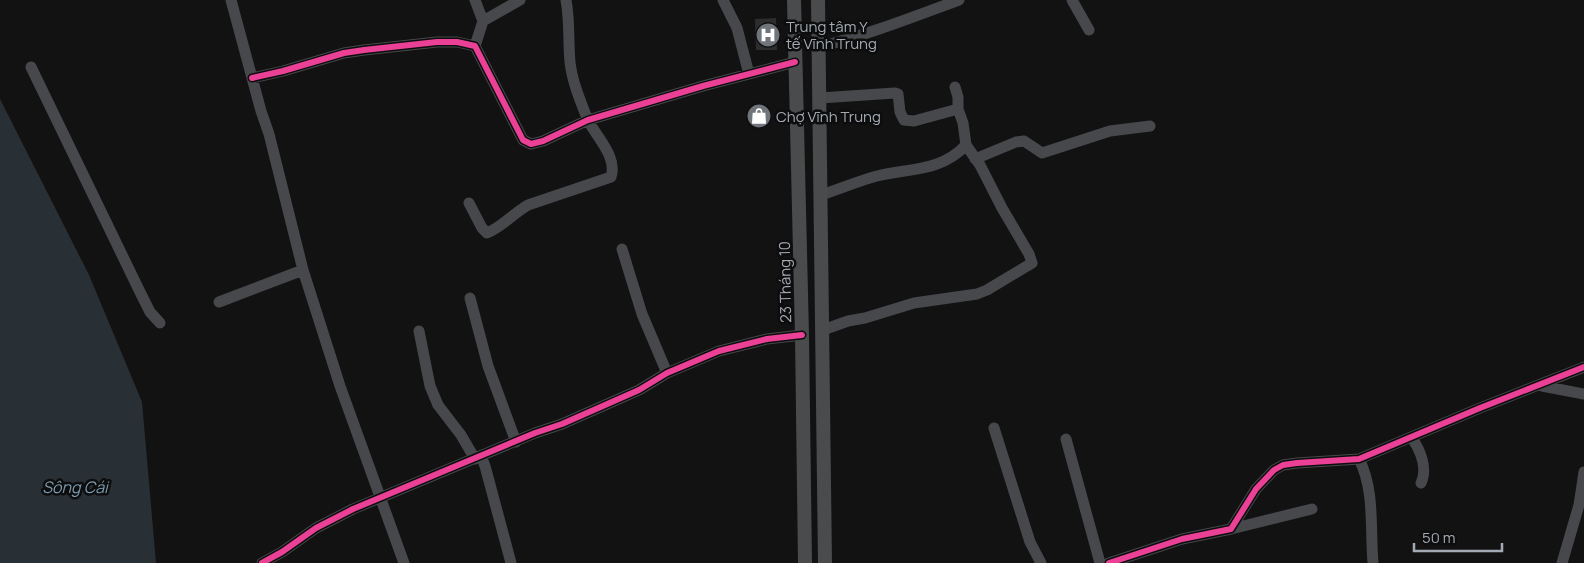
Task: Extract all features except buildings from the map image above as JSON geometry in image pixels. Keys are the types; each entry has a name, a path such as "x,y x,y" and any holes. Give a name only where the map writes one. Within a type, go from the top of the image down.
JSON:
{"main road":[{"name":"23 Tháng 10","path":"794,0 805,563"},
{"path":"818,0 825,563"},
{"path":"802,334 823,330"}],"street":[{"path":"231,0 269,134 303,270 340,386 404,563"},
{"path":"475,0 483,21 475,46 523,140 531,144 543,141 588,120 795,62"},
{"path":"483,21 520,0"},
{"path":"469,203 482,228 487,233 528,206 611,177 614,169 610,158 588,120 576,89 570,63 569,18 566,0"},
{"path":"724,0 737,28 749,74"},
{"path":"819,46 839,42 891,25 959,0"},
{"path":"1072,0 1089,30"},
{"path":"252,78 344,53 438,42 457,42 475,46"},
{"path":"30,67 135,283 150,312 160,324"},
{"path":"823,330 848,321 865,318 914,303 977,294 1032,263 1029,254 966,145 955,87"},
{"path":"820,98 895,93 898,94 900,112 904,120 914,121 958,110"},
{"path":"975,158 1016,142 1024,141 1042,153 1110,131 1150,126"},
{"path":"821,195 880,175 926,169 955,154 966,145"},
{"path":"622,249 642,314 667,373"},
{"path":"219,302 303,270"},
{"path":"470,298 488,366 516,442"},
{"path":"419,330 430,386 438,405 485,466 510,563"},
{"path":"262,563 282,552 316,528 381,497 535,433 562,424 639,390 667,373 719,351 767,339 802,334"},
{"path":"1231,529 1256,489 1274,470 1283,465 1359,459 1584,367"},
{"path":"1540,385 1584,394"},
{"path":"994,428 1030,542 1041,563"},
{"path":"1412,438 1418,446 1422,460 1423,478 1421,483"},
{"path":"1066,439 1100,563"},
{"path":"1359,459 1365,472 1371,516 1374,563"},
{"path":"1562,563 1579,505 1584,472"},
{"path":"1109,563 1182,539 1312,509"}],"water":[{"name":"Sông Cái","path":"0,99 89,275 142,402 156,563 0,563"}],"cycle path":[{"path":"252,78 344,53 364,50 437,42 457,42 475,46 523,140 531,144 543,141 588,120 703,86 795,62"},
{"path":"262,563 282,552 316,528 353,509 535,433 562,424 639,390 667,373 719,351 767,339 802,335"},
{"path":"1109,563 1182,539 1231,529 1256,489 1274,470 1283,465 1359,459 1584,367"}],"place":[{"name":"Trung tâm Y tế Vĩnh Trung","path":"768,35"},
{"name":"Chợ Vĩnh Trung","path":"759,116"}]}
